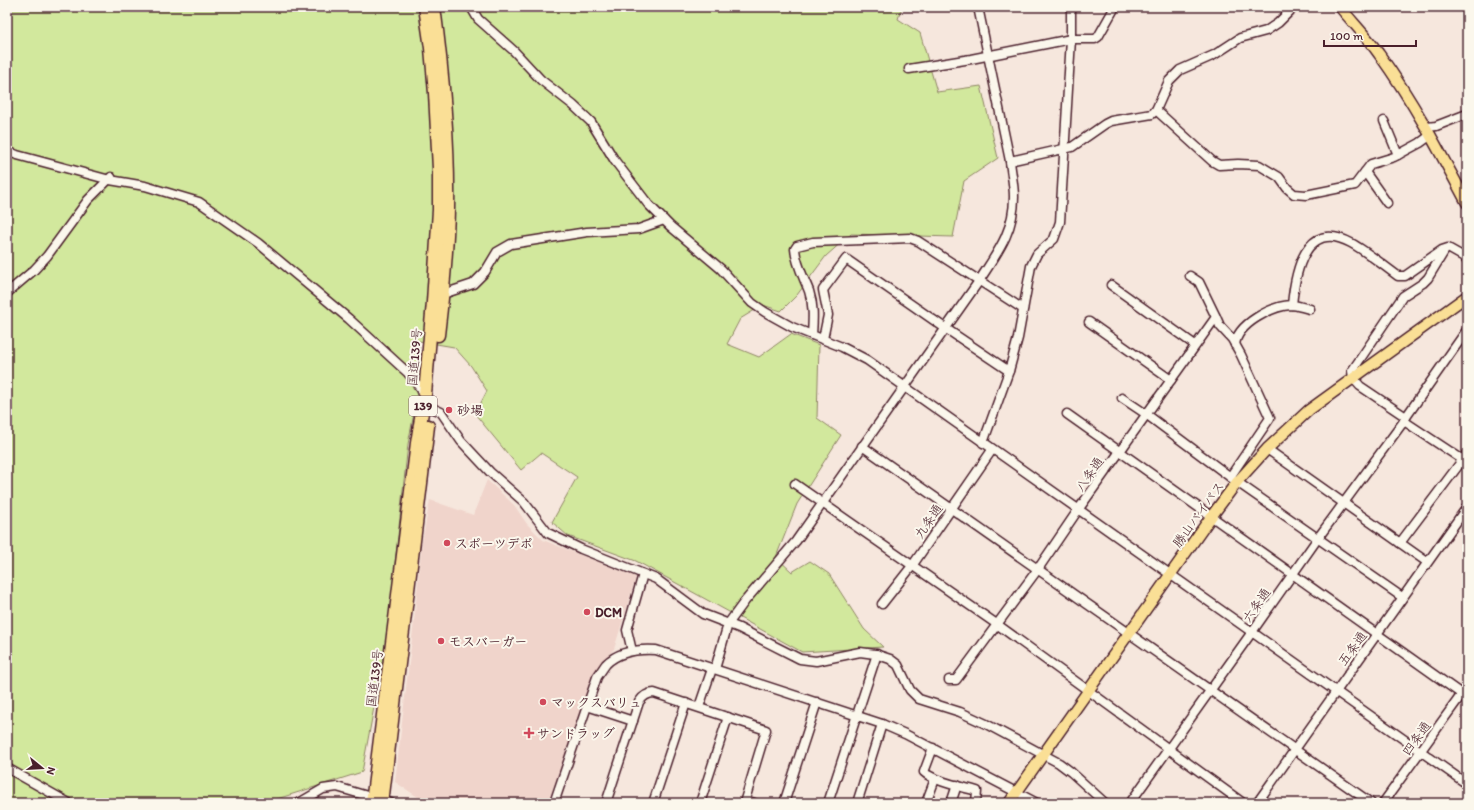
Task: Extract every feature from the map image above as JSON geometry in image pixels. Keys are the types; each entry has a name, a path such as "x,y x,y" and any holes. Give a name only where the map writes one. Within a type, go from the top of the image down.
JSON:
{"highway":[{"name":"国道139号","path":"380,801 416,451 425,394 437,244 439,169 431,48 425,7"},
{"name":"国道139号","path":"380,801 443,294 448,210 447,170 444,91 434,7"}],"main road":[{"path":"1340,7 1379,53 1429,131 1467,203"},
{"name":"勝山バイパス","path":"1009,803 1211,516 1234,479 1309,410 1467,296"}],"street":[{"path":"471,7 478,19 514,51 541,80 573,105 591,122 615,161 648,204 664,220 721,269 752,303 764,312 792,327 842,347 867,360 992,450 1467,784"},
{"path":"699,707 728,624 745,601 796,541 821,503 979,281 1002,246 1009,230 1013,216 1014,196 1010,160 978,7"},
{"path":"983,443 1009,371 1018,338 1031,266 1037,254 1054,239 1060,222 1071,39 1071,7"},
{"path":"909,69 988,56 1071,39 1095,39 1098,37 1115,7"},
{"path":"1010,160 1072,147 1105,124 1152,114 1156,110 1169,81 1180,70 1214,55 1240,38 1266,31 1278,23 1294,7"},
{"path":"1156,110 1212,161 1219,165 1259,165 1279,177 1287,188 1294,194 1306,195 1355,185 1371,164 1398,155 1420,143 1429,131 1436,126 1467,114"},
{"path":"1384,121 1398,155"},
{"path":"7,151 17,155 145,186 199,202 258,243 343,315 408,373 425,394 430,407 441,412 461,441 490,472 524,502 548,533 581,549 656,579 703,614 739,628 800,658 816,661 860,652 877,654 890,659 898,665 910,690 919,699 960,712 980,721 1059,763 1105,803"},
{"path":"1365,172 1387,203"},
{"path":"7,293 34,270 47,256 88,200 111,178"},
{"path":"443,294 473,284 485,272 497,252 511,244 587,232 639,229 664,220"},
{"path":"1292,305 1296,276 1302,257 1312,245 1323,237 1338,238 1351,243 1398,276 1405,276 1442,250 1448,248 1464,257 1467,261"},
{"path":"812,335 812,305 809,292 796,258 795,249 797,246 813,242 910,238 918,241 1023,309"},
{"path":"1400,543 1466,458 1405,419 1360,386 1353,378 1352,371 1403,296 1424,283 1446,249"},
{"path":"823,339 828,315 823,290 846,259 1009,371"},
{"path":"1190,276 1199,282 1220,326 1232,339 1270,418 1234,479"},
{"path":"1111,285 1195,345"},
{"path":"1235,345 1248,323 1273,309 1292,305 1310,309"},
{"name":"八条通","path":"949,680 956,680 998,625 1216,317"},
{"path":"1090,322 1171,380"},
{"name":"六条通","path":"1130,803 1467,330"},
{"path":"1122,398 1402,597"},
{"path":"1067,414 1292,575 1465,693"},
{"path":"862,446 1371,803"},
{"path":"1267,449 1427,562"},
{"name":"九条通","path":"882,604 912,566 992,450"},
{"path":"795,484 998,625 1243,803"},
{"name":"五条通","path":"1257,803 1467,507"},
{"path":"1459,518 1467,523"},
{"path":"632,651 627,630 643,574"},
{"path":"554,803 597,677 606,664 616,657 632,651 644,649 656,650 882,724 933,748 1037,803"},
{"path":"828,803 877,654"},
{"path":"606,803 639,702 642,697 648,693 654,693 699,707 766,730 745,802 754,803"},
{"name":"四条通","path":"1383,803 1465,693"},
{"path":"784,803 817,702"},
{"path":"653,803 686,703"},
{"path":"586,706 633,721"},
{"path":"700,803 728,717"},
{"path":"858,803 882,724"},
{"path":"933,748 924,772 935,779 977,791 976,803"},
{"path":"7,768 69,803"},
{"path":"926,803 935,779"},
{"path":"951,803 957,785"},
{"path":"299,803 323,789 337,788 380,801"}],"shaded area":[{"path":"487,480 514,505 527,524 543,540 636,577 614,649 596,669 548,803 427,803 395,782 422,542 430,500 473,515"}],"green space":[{"path":"7,7 902,7 898,19 920,33 937,92 981,86 998,158 964,181 953,237 851,234 826,256 797,295 781,311 763,305 740,319 727,344 759,357 791,334 819,345 817,418 841,435 797,504 776,557 792,572 810,561 829,574 864,629 883,647 802,652 636,561 568,536 552,522 577,477 541,453 521,470 475,414 487,391 471,366 454,347 419,341 417,398 408,444 387,637 362,772 277,799 275,803 7,803"}],"place":[{"name":"砂場","path":"449,410"},
{"name":"スポーツデポ","path":"447,543"},
{"name":"DCM","path":"587,612"},
{"name":"モスバーガー","path":"441,641"},
{"name":"マックスバリュ","path":"543,702"},
{"name":"サンドラッグ","path":"529,733"}]}
